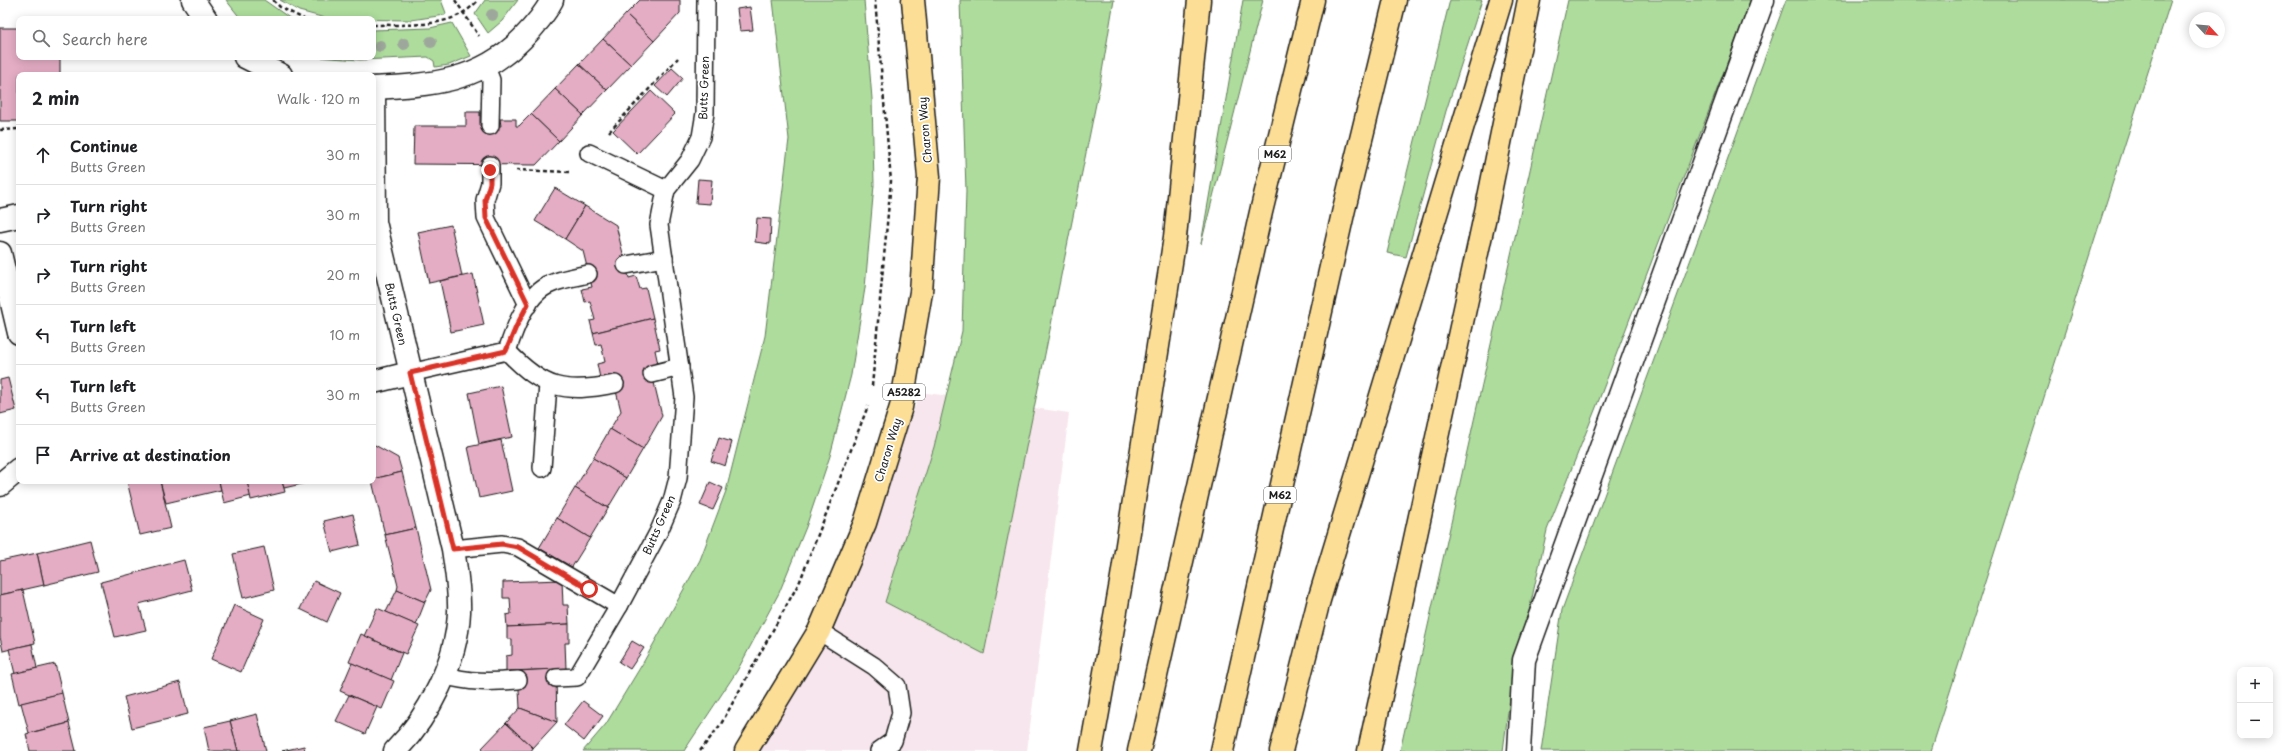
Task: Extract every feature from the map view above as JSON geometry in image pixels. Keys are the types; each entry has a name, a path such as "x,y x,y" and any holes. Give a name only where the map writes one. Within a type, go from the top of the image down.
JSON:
{"main road":[{"name":"Charon Way","path":"746,751 819,631 866,523 899,415 921,292 929,177 913,0"},
{"path":"1091,751 1122,577 1174,237 1198,0"},
{"name":"M62","path":"1138,751 1261,212 1313,0"},
{"name":"M62","path":"1222,751 1344,209 1395,0"},
{"path":"1281,751 1319,600 1501,0"},
{"path":"1369,751 1485,214 1529,0"}],"street":[{"path":"193,0 204,16"},
{"name":"Butts Green","path":"376,88 452,80 491,64 533,28 552,0"},
{"path":"1519,751 1524,660 1763,0"},
{"path":"251,60 275,72"},
{"path":"0,220 16,217"},
{"name":"Butts Green","path":"376,226 453,549 459,589 459,613 455,637 443,675 419,720 395,751"},
{"path":"0,253 16,320"},
{"path":"376,381 410,373"},
{"path":"0,485 16,472"}],"lane":[{"name":"Butts Green","path":"556,678 577,677 619,606 659,530 672,501 678,478 684,397 659,225 666,190 690,160 701,137 705,113 706,0"},
{"path":"490,126 491,64"},
{"path":"590,153 666,190"},
{"path":"490,167 490,183 485,200 486,218 528,304"},
{"path":"626,265 664,258"},
{"path":"506,351 528,304 539,291 558,281 588,274"},
{"path":"410,373 506,351"},
{"path":"506,351 533,375 548,384 580,389 615,384"},
{"path":"652,374 680,367"},
{"path":"542,468 548,384"},
{"path":"453,549 502,544 518,547 619,606"},
{"path":"819,631 874,666 897,686 901,713 893,741 879,751"},
{"path":"443,675 458,680 479,682 518,680"}],"path":[{"path":"273,0 280,7 298,16"},
{"path":"455,0 491,64"},
{"path":"376,25 428,24 446,21 463,13 478,0"},
{"path":"872,390 891,181 875,0"},
{"path":"490,167 571,172 705,30"},
{"path":"0,130 16,129"},
{"path":"700,751 720,724 800,581 868,405"}],"shaded area":[{"path":"920,392 1069,413 1027,751 751,751 846,600"}],"green space":[{"path":"226,0 264,0 287,16 239,16"},
{"path":"280,0 441,0 446,13 445,15 411,20 376,20 376,16 318,16 299,11"},
{"path":"485,0 518,0 502,21 488,33 475,14"},
{"path":"773,0 864,0 872,99 874,185 865,288 851,375 830,456 806,527 779,593 737,671 684,751 583,751 606,724 643,663 700,560 726,491 765,336 789,139"},
{"path":"960,0 1114,0 1100,84 984,654 885,602 934,447 962,331 966,191"},
{"path":"1243,0 1263,0 1201,244"},
{"path":"1450,0 1482,0 1446,111 1406,257 1387,253"},
{"path":"1568,0 1751,0 1597,405 1547,530 1510,697 1503,751 1400,751"},
{"path":"1786,0 2171,0 1931,751 1541,751 1562,610"},
{"path":"452,23 471,56 449,65 435,67 434,61 428,57 376,59 376,30 430,28"}],"building":[{"path":"640,0 680,0 680,13 654,41 626,14"},
{"path":"750,7 753,30 740,31 737,9"},
{"path":"626,14 654,41 631,65 603,39"},
{"path":"0,28 16,28 16,60 60,60 60,72 16,72 16,121 0,121"},
{"path":"603,39 631,65 607,90 579,64"},
{"path":"579,64 607,90 583,115 555,89"},
{"path":"672,68 683,78 667,97 655,86"},
{"path":"555,89 583,115 559,141 531,114"},
{"path":"651,91 675,114 637,154 613,131"},
{"path":"466,112 480,112 480,126 501,126 500,119 516,119 516,126 519,126 531,114 559,141 536,165 413,164 414,126 466,126"},
{"path":"698,179 712,180 710,204 696,203"},
{"path":"555,188 585,206 565,239 535,221"},
{"path":"585,206 616,225 629,278 636,276 640,289 646,288 653,318 593,333 590,321 595,320 590,301 585,302 582,289 592,287 583,251 565,239"},
{"path":"757,218 771,219 770,244 755,242"},
{"path":"451,225 462,276 429,283 418,232"},
{"path":"473,274 484,325 451,332 440,281"},
{"path":"653,318 660,349 655,350 658,364 650,366 662,416 643,449 610,429 621,411 612,375 600,378 597,364 605,362 601,344 596,345 593,333"},
{"path":"8,378 16,410 0,414 0,380"},
{"path":"501,386 512,437 479,444 469,393"},
{"path":"610,429 643,449 626,478 593,458"},
{"path":"719,438 732,442 725,466 711,461"},
{"path":"501,440 512,491 479,498 468,447"},
{"path":"376,446 398,458 402,472 376,478"},
{"path":"593,458 626,478 608,508 575,488"},
{"path":"402,472 416,528 385,535 373,484 376,484 376,478"},
{"path":"710,482 723,488 713,510 700,505"},
{"path":"128,484 161,484 171,528 140,535"},
{"path":"161,484 220,484 221,490 166,503"},
{"path":"220,484 248,484 251,496 224,503"},
{"path":"248,484 283,484 285,492 251,500"},
{"path":"283,484 301,484 284,488"},
{"path":"575,488 608,508 590,538 557,518"},
{"path":"353,514 360,545 332,552 324,521"},
{"path":"557,518 590,538 572,567 539,548"},
{"path":"416,528 431,590 425,602 397,590 398,586 385,535"},
{"path":"90,540 98,572 44,585 37,553"},
{"path":"264,547 274,590 243,598 233,554"},
{"path":"37,553 44,585 0,595 0,561"},
{"path":"184,560 192,590 139,604 146,630 115,637 101,582"},
{"path":"562,580 563,605 568,605 569,624 507,627 506,615 511,614 510,598 503,598 503,582"},
{"path":"314,581 340,593 327,622 300,609"},
{"path":"23,590 35,643 3,651 0,637 0,595"},
{"path":"397,590 425,602 416,625 386,612"},
{"path":"234,605 264,619 241,672 211,659"},
{"path":"377,608 419,626 406,654 364,636"},
{"path":"569,624 569,643 565,643 566,669 506,671 506,656 512,655 512,639 507,639 507,627"},
{"path":"361,634 402,653 391,680 349,662"},
{"path":"632,641 644,648 630,669 619,662"},
{"path":"32,644 37,668 15,674 9,649"},
{"path":"352,663 394,681 382,709 340,691"},
{"path":"55,664 62,693 19,704 12,674"},
{"path":"555,669 557,722 520,708 518,671"},
{"path":"180,682 188,714 132,728 124,697"},
{"path":"62,693 69,723 29,733 21,703"},
{"path":"349,695 377,707 365,734 336,721"},
{"path":"583,701 603,716 584,741 564,725"},
{"path":"520,708 557,722 533,748 506,723"},
{"path":"257,714 266,751 238,751 230,721"},
{"path":"230,721 238,751 209,751 204,727"},
{"path":"69,723 76,751 30,751 26,734"},
{"path":"506,723 533,748 531,751 485,751 482,748"},
{"path":"304,746 305,751 282,751"}],"route":[{"path":"490,170 490,183 485,200 486,218 528,304 506,351 410,373 453,549 502,544 518,547 589,589"}]}
